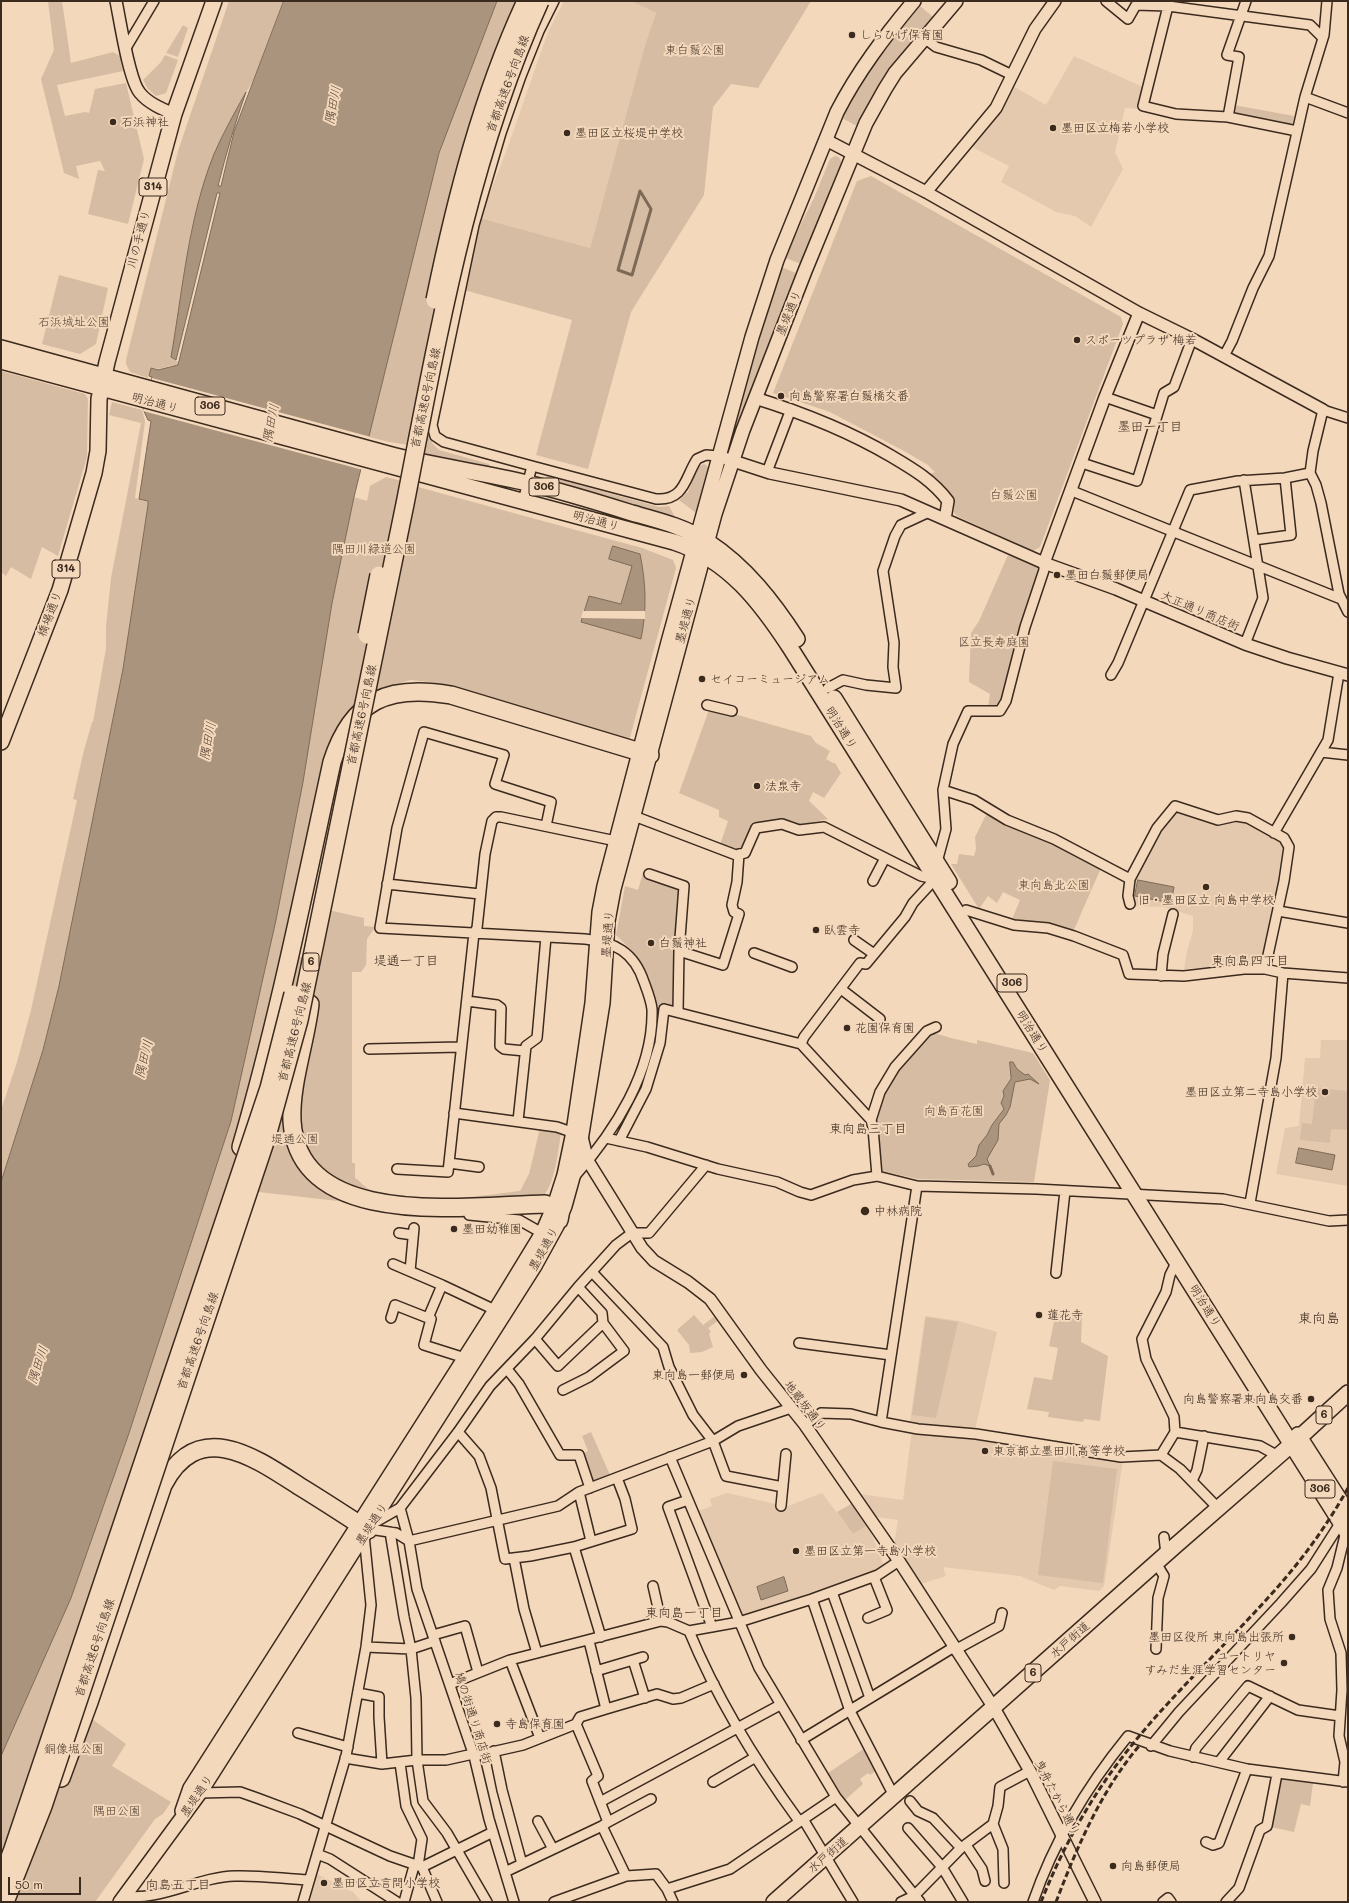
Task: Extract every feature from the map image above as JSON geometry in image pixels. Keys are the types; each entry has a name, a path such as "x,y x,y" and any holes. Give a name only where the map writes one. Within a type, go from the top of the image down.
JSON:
{"highway":[{"name":"首都高速6号向島線","path":"6,1891 13,1850 269,1088 288,1013 444,256 462,180 484,109 503,56 526,1"},
{"name":"首都高速6号向島線","path":"6,1891 43,1806 267,1136 299,1020 430,379 458,251 472,194 495,116 540,1"},
{"path":"213,1257 215,1233 254,1105 332,762 341,738 355,716 379,700 392,694 419,690 451,695 638,751"},
{"path":"319,924 309,1009 292,1107 293,1128 298,1150 313,1172 324,1182 349,1195 411,1207 535,1204 556,1213"},
{"path":"4,1856 82,1620 140,1462 160,1414"},
{"path":"6,1891 56,1791 89,1702 163,1485 171,1469 192,1453 206,1448 234,1449 279,1473 363,1527"}],"main road":[{"name":"川の手通り","path":"102,383 156,176 174,114 214,1"},
{"name":"墨堤通り","path":"701,545 718,456 765,294 837,112 858,73 914,1"},
{"name":"墨堤通り","path":"178,1824 190,1788 535,1266 556,1213 574,1178 578,1134 603,1003 602,941 599,912 638,751 701,545 755,398 869,118 885,89 924,38 956,1"},
{"name":"明治通り","path":"1,348 102,383"},
{"name":"明治通り","path":"1,361 102,383 386,460 523,501 674,542 701,545 748,590 768,615 935,879 1140,1194 1346,1521"},
{"name":"橋場通り","path":"1,742 60,590 92,478 98,450 98,415 102,383"},
{"name":"明治通り","path":"386,460 432,465 528,483 639,515 701,545 743,570 767,596 828,688 937,862 1140,1194 1177,1261 1296,1441"},
{"name":"墨堤通り","path":"602,941 608,921 614,888 634,816 638,751"},
{"name":"墨堤通り","path":"122,1899 200,1793 465,1358 542,1233 556,1213 564,1175 578,1134"},
{"name":"水戸街道","path":"774,1902 1161,1558 1296,1441 1348,1393"}],"street":[{"path":"116,1 132,78 140,93 158,107 174,114"},
{"path":"126,48 154,1"},
{"path":"554,1 538,31 521,76 501,133 476,218 432,425 435,436 444,442 664,500 682,489 698,459 706,455 718,456"},
{"path":"926,192 996,108 1035,29 1055,1"},
{"path":"1106,1 1128,19 1136,4 1168,6 1310,25 1323,38"},
{"path":"1228,117 1239,57 1227,54 1246,1"},
{"path":"1224,356 1232,341 1253,288 1269,256 1305,97 1323,38 1327,1"},
{"path":"1168,6 1143,106 1176,114 1228,117 1297,131"},
{"path":"924,38 936,47 981,60 1012,75"},
{"path":"1305,97 1348,113"},
{"path":"826,140 926,192 1139,313 1192,338 1323,410 1348,418"},
{"path":"937,862 946,830 943,790 953,744 968,710 1000,711 1006,700 1025,627 1044,570 1044,563 1072,491 1105,397 1139,313"},
{"path":"1082,463 1137,481 1164,393 1174,387 1192,338"},
{"path":"1105,397 1157,415"},
{"path":"755,398 791,409 846,431 923,474 948,501 945,519"},
{"path":"767,472 791,409"},
{"path":"1323,410 1313,451 1310,474 1319,497 1339,594 1348,612"},
{"name":"大正通り商店街","path":"718,456 767,472 888,497 929,512 1044,563 1144,600 1245,644 1343,674"},
{"path":"523,501 532,466"},
{"path":"1111,675 1190,490 1244,480 1285,478 1310,474"},
{"path":"1254,540 1290,535 1285,478"},
{"path":"1244,480 1263,598 1245,644"},
{"path":"1072,491 1341,599"},
{"path":"828,688 843,680 866,685 896,688 893,667 894,643 883,571 895,536 901,525 929,512"},
{"path":"1274,832 1328,740 1343,674"},
{"path":"708,705 732,711"},
{"path":"546,826 551,802 495,784 504,755 424,732 402,807 380,928 602,941 626,952 642,976 652,1007 649,1042 642,1067 634,1087 606,1138 574,1178"},
{"path":"1321,752 1348,755"},
{"path":"943,790 974,800 1007,820 1054,839 1130,879"},
{"path":"1130,904 1128,896 1130,879 1157,828 1164,817 1175,806 1218,820 1236,816 1248,818 1284,838 1288,846 1284,881 1265,969"},
{"path":"634,816 736,855 745,853 756,828 782,824 799,830 824,827 921,876 935,879"},
{"path":"397,1169 448,1172 460,1047 467,1001 474,933 477,928 485,854 492,821 496,817 616,841"},
{"path":"679,951 723,965 739,914 734,912 732,905 737,882 740,854"},
{"path":"873,881 885,858"},
{"path":"649,874 684,886 679,951 678,1012"},
{"path":"801,1044 860,963 866,964 905,917 913,903 935,879"},
{"path":"387,884 480,894"},
{"path":"966,910 1014,925 1048,928 1074,936 1123,955 1129,974 1184,976 1244,969 1265,969 1283,973 1348,978"},
{"path":"1278,911 1348,923"},
{"path":"1161,976 1163,954 1173,914"},
{"path":"518,1121 526,1046 537,1038 546,937"},
{"path":"854,940 874,954"},
{"path":"754,953 792,967"},
{"path":"1250,1203 1276,1058 1283,973"},
{"path":"841,989 880,1019"},
{"path":"467,1001 497,1005 501,1008 500,1046 504,1049 526,1051"},
{"path":"619,1141 646,1089 660,1043 664,1009 780,1040 801,1044 871,1120 877,1176"},
{"path":"871,1120 880,1092 895,1066 927,1031 936,1027"},
{"path":"369,1049 460,1047"},
{"path":"454,1113 557,1127 578,1134"},
{"name":"地蔵坂通り","path":"578,1134 588,1161 632,1233 654,1261 688,1282 710,1300 757,1364 805,1425 899,1561 994,1708"},
{"path":"606,1138 718,1169 777,1182 811,1195 853,1180 877,1176 917,1186 1140,1194 1224,1199 1250,1203 1329,1221 1348,1220"},
{"path":"449,1163 479,1167"},
{"path":"363,1527 400,1508 458,1432 490,1386 535,1339 578,1287 616,1245 632,1233 649,1233 706,1165"},
{"path":"881,1422 917,1186"},
{"path":"1056,1273 1065,1191"},
{"path":"469,1215 519,1220 542,1233"},
{"path":"399,1233 414,1231 410,1271"},
{"path":"1161,1455 1174,1432 1174,1417 1146,1359 1142,1339 1166,1292 1170,1275 1177,1261"},
{"path":"393,1264 495,1310"},
{"path":"592,1272 663,1347 670,1367 693,1415 713,1441 726,1476 783,1487"},
{"path":"428,1318 442,1285"},
{"path":"563,1390 589,1377 624,1351 603,1323 602,1313 578,1287"},
{"path":"391,1318 395,1305 428,1318 431,1320 424,1345 465,1358"},
{"path":"535,1339 558,1366 603,1323"},
{"path":"799,1343 891,1355"},
{"path":"507,1369 519,1384 560,1456 579,1455 590,1488"},
{"path":"363,1527 396,1533 409,1541 558,1506 579,1492 670,1456 713,1441 738,1426 791,1408"},
{"path":"805,1425 821,1413 851,1414 881,1422 918,1429 976,1434 1121,1457 1161,1455 1180,1469 1218,1508"},
{"path":"458,1432 479,1456 491,1488 505,1559 574,1547 632,1528 625,1498 616,1478"},
{"path":"1174,1432 1260,1446 1278,1456"},
{"path":"1192,1481 1197,1470 1204,1436"},
{"path":"781,1506 786,1454"},
{"path":"670,1456 759,1668 836,1797 917,1899"},
{"path":"579,1492 591,1541"},
{"path":"688,1500 668,1507 712,1627"},
{"name":"鳩の街通り商店街","path":"400,1508 409,1541 417,1589 473,1755 504,1872 514,1902"},
{"path":"1033,1902 1062,1836 1087,1792 1128,1736 1151,1746 1247,1769 1346,1782 1345,1762 1339,1736 1345,1673 1341,1653 1330,1619 1328,1590 1337,1568 1346,1521"},
{"path":"1151,1746 1179,1712 1306,1575 1346,1521"},
{"path":"303,1902 348,1747 366,1647 371,1605 363,1527"},
{"path":"390,1532 404,1617 411,1649 416,1698 417,1760 423,1801 457,1849 487,1902"},
{"path":"1156,1649 1158,1598 1164,1576 1161,1558 1164,1537"},
{"path":"574,1547 601,1637"},
{"path":"514,1558 524,1609 537,1653"},
{"path":"450,1684 510,1660 661,1621 668,1622 689,1631 739,1622 812,1599 874,1577 899,1561"},
{"path":"868,1618 887,1610 874,1577"},
{"path":"653,1586 661,1621"},
{"path":"832,1592 870,1698"},
{"path":"812,1599 850,1711 894,1796"},
{"path":"801,1740 954,1648 999,1626 1002,1613"},
{"path":"366,1647 411,1649 465,1626 478,1672"},
{"path":"689,1631 714,1684 754,1758 801,1820 826,1856 854,1902"},
{"path":"589,1640 606,1709"},
{"path":"596,1671 643,1657"},
{"path":"510,1660 540,1738"},
{"path":"633,1660 645,1698"},
{"path":"345,1758 382,1764 417,1760 446,1760 494,1751 523,1745 576,1724 580,1718 606,1709 657,1694 673,1699 681,1698 714,1684"},
{"path":"1193,1757 1196,1748 1248,1686 1298,1710 1340,1716"},
{"path":"358,1693 379,1696 382,1764"},
{"path":"1219,1762 1270,1696"},
{"path":"600,1802 780,1705"},
{"name":"曳舟たから通り","path":"994,1708 1030,1771 1095,1902"},
{"path":"576,1724 598,1776 592,1781 600,1802 605,1824 626,1876"},
{"path":"298,1733 348,1747"},
{"path":"494,1751 502,1790 522,1864"},
{"path":"713,1782 754,1758"},
{"path":"400,1763 406,1806 422,1839 418,1866 404,1902"},
{"path":"1206,1842 1213,1845 1219,1843 1247,1769"},
{"path":"901,1902 917,1899 942,1867 964,1846 993,1824 998,1806 1000,1787 1030,1771"},
{"path":"1226,1902 1239,1888 1260,1830 1267,1826 1277,1774"},
{"path":"200,1793 240,1792 300,1814 326,1827 418,1866 437,1902"},
{"path":"667,1889 730,1869 836,1797"},
{"path":"504,1872 605,1824 651,1799"},
{"path":"910,1801 918,1811 933,1818 964,1846 982,1869 985,1881"},
{"path":"538,1821 552,1850"},
{"path":"993,1824 1003,1849 1004,1883"},
{"path":"908,1828 942,1867 963,1902"},
{"path":"418,1866 493,1832"},
{"path":"317,1854 330,1859 397,1902"},
{"path":"554,1902 626,1876 656,1874 674,1902"},
{"path":"122,1899 133,1897 159,1898 186,1886 235,1876 309,1880"},
{"path":"1163,1902 1168,1898 1171,1902"}],"shaded area":[{"name":"墨田区立桜堤中学校","path":"564,1 631,1 656,13 645,45 590,248 480,218 506,152 548,32"},
{"name":"墨田区立梅若小学校","path":"1074,56 1145,88 1139,109 1125,108 1115,152 1123,169 1091,227 1075,216 1056,212 1001,182 1009,166 972,147 1005,102 1013,86 1046,105"},
{"name":"旧・墨田区立 向島中学校","path":"1175,811 1218,823 1231,822 1251,824 1277,837 1285,846 1286,854 1266,957 1255,966 1239,965 1184,969 1187,951 1193,931 1193,916 1164,907 1133,906 1131,894 1133,880 1160,830"},
{"name":"墨田区立第二寺島小学校","path":"1321,1040 1348,1040 1348,1186 1276,1174 1285,1128 1299,1126 1305,1058 1320,1058"},
{"name":"東京都立墨田川高等学校","path":"925,1316 959,1321 997,1332 973,1439 1123,1460 1104,1586 1099,1591 1060,1586 1054,1590 1020,1576 943,1567 946,1576 921,1584 894,1545 898,1520 877,1517 860,1494 903,1500 913,1421 910,1421"},
{"name":"墨田区立第一寺島小学校","path":"727,1493 776,1504 780,1509 822,1493 853,1534 866,1526 871,1533 885,1568 746,1617 741,1616 698,1511 712,1506 710,1499"},
{"name":"墨田区立言問小学校","path":"317,1874 353,1892 362,1902 307,1902"}],"green space":[{"path":"48,1 62,1 71,63 113,52 120,56 123,71 57,85 65,116 85,112 89,113 95,89 126,83 144,159 128,224 88,214 98,170 105,171 100,161 76,166 79,179 64,173 41,79 54,50"},
{"path":"229,1 284,1 255,77 223,134 207,175 192,227 171,357 178,362 178,365 171,365 158,369 151,368 148,378 130,372 126,364 126,360 178,151"},
{"path":"497,1 532,1 409,445 369,437 439,153"},
{"name":"東白鬚公園","path":"631,1 811,1 758,88 731,84 713,107 704,195 631,312 588,469 536,455 572,320 464,290 480,218 590,248 645,45 656,13"},
{"path":"920,6 933,17 886,75 857,126 842,118 856,91 879,54"},
{"path":"183,25 188,28 178,57 166,53"},
{"path":"165,55 178,60 166,93 156,96 148,89 143,80 161,62"},
{"path":"1234,105 1294,116 1292,125 1290,126 1236,115 1233,112"},
{"path":"835,156 839,157 842,163 801,264 786,258 794,238 814,198 830,159"},
{"name":"白鬚公園","path":"871,176 1121,317 1123,324 1040,547 1033,551 957,516 954,513 954,503 950,495 930,474 935,472 928,465 830,412 773,393 857,181"},
{"path":"781,267 796,273 737,427 733,426 767,305"},
{"name":"石浜城址公園","path":"59,275 108,288 96,344 80,354 42,344"},
{"path":"1,371 85,394 88,399 87,457 58,556 42,547 31,579 11,567 6,576 1,572"},
{"path":"112,402 142,410 145,421 135,498 148,501 148,505 123,669 59,986 43,1050 1,1182 1,1110 17,1062 31,1010 77,800 73,799 83,754 93,722 106,648 106,627 111,578 141,423 109,415"},
{"path":"430,433 432,443 439,450 489,464 490,468 460,460 424,457 428,435"},
{"path":"704,464 709,470 696,513 679,500 688,492 698,467"},
{"path":"547,476 659,507 669,506 676,519 546,481 545,478"},
{"path":"386,477 642,548 673,560 676,568 629,741 438,683 410,680 374,692 362,691 320,834 295,956 322,961 328,910 364,918 364,926 375,927 367,939 366,965 361,972 352,972 352,1163 355,1163 355,1178 371,1190 386,1195 404,1198 444,1199 520,1191 529,1174 540,1128 561,1133 553,1177 546,1193 541,1198 455,1203 344,1199 338,1201 259,1192 242,1188 146,1468 168,1475 92,1719 126,1744 112,1766 171,1802 163,1814 155,1819 95,1902 1,1902 1,1756 71,1598 128,1436 231,1121 276,920 303,782 332,603 354,497 367,501 370,486"},
{"name":"区立長寿庭園","path":"1008,555 1040,567 1002,703 997,707 988,707 990,694 969,682 971,633 979,621"},
{"path":"710,707 811,736 816,743 830,751 826,759 835,763 841,773 824,798 813,792 809,801 828,819 800,825 781,819 753,824 742,848 734,851 720,845 728,821 719,817 719,810 679,793"},
{"name":"東向島北公園","path":"988,811 1101,868 1073,932 1011,922 1020,900 1003,892 997,903 988,896 979,909 951,864 957,864 959,854 974,856 976,849 975,837"},
{"name":"白鬚神社","path":"643,873 678,887 681,890 675,1008 655,1006 649,976 633,952 616,935 625,886 638,890"},
{"name":"向島百花園","path":"934,1033 977,1044 977,1040 1033,1053 1050,1080 1034,1182 918,1179 881,1171 874,1129 876,1105 887,1082 903,1062 928,1035"},
{"path":"1316,1088 1348,1091 1347,1130 1331,1129 1330,1143 1300,1140 1302,1123 1312,1124"},
{"path":"1056,1312 1082,1316 1081,1342 1108,1356 1100,1421 1084,1419 1083,1422 1048,1417 1049,1412 1027,1409 1034,1377 1052,1380 1058,1348 1049,1346"},
{"path":"694,1315 703,1325 715,1316 719,1320 708,1328 711,1332 709,1334 713,1347 702,1352 690,1353 689,1345 677,1330"},
{"path":"926,1317 958,1322 936,1418 912,1415"},
{"path":"591,1432 610,1475 592,1482 581,1455 588,1451 582,1436"},
{"path":"1053,1461 1117,1469 1103,1583 1038,1575"},
{"path":"851,1504 866,1526 853,1534 837,1512"},
{"path":"865,1748 877,1770 870,1775 868,1773 860,1779 863,1784 845,1800 828,1773"},
{"path":"1282,1779 1313,1783 1310,1806 1301,1804 1294,1832 1271,1827"}],"water":[{"name":"隅田川","path":"284,1 497,1 439,153 354,497 332,603 303,782 276,920 231,1121 128,1436 71,1598 1,1756 1,1182 43,1050 59,986 123,669 148,505 148,501 139,499 151,421 148,420 143,409 152,377 149,376 151,368 158,370 178,365 220,193 217,193 176,360 171,357 187,254 205,179 214,154 246,92 224,162 218,186 221,186 234,132"},
{"path":"613,546 640,554 644,575 645,596 641,639 581,622 589,596 621,604 632,566 609,559"},
{"path":"1138,880 1174,887 1171,903 1135,896"},
{"path":"1010,1062 1013,1062 1017,1069 1025,1075 1028,1074 1039,1084 1030,1079 1015,1082 1010,1107 999,1124 998,1140 987,1159 990,1166 984,1164 969,1167 968,1164 976,1156 979,1145 1004,1109 1001,1103 1004,1096 1003,1091 1011,1079"},
{"path":"1299,1148 1335,1155 1332,1170 1296,1163"},
{"path":"784,1577 788,1591 761,1600 757,1587"}],"pier":[{"path":"152,378 371,437 363,470 143,411"},
{"path":"583,611 645,611 645,619 581,618"}],"waterway":[{"path":"640,191 651,209 632,275 618,270 640,191"},
{"path":"990,1166 993,1174"}],"railway":[{"path":"1041,1902 1067,1844 1088,1807 1111,1772 1142,1732 1263,1604 1291,1571 1325,1525 1348,1488"},
{"path":"1056,1902 1072,1861 1091,1820 1125,1763 1139,1746"}],"place":[{"name":"しらひげ保育園","path":"852,35"},
{"name":"石浜神社","path":"113,122"},
{"name":"墨田区立梅若小学校","path":"1053,128"},
{"name":"墨田区立桜堤中学校","path":"567,133"},
{"name":"スポーツプラザ 梅若","path":"1077,340"},
{"name":"向島警察署白鬚橋交番","path":"781,396"},
{"name":"墨田白鬚郵便局","path":"1057,575"},
{"name":"セイコーミュージアム","path":"702,679"},
{"name":"法泉寺","path":"757,786"},
{"name":"旧・墨田区立 向島中学校","path":"1206,887"},
{"name":"臥雲寺","path":"816,930"},
{"name":"白鬚神社","path":"651,943"},
{"name":"花園保育園","path":"847,1028"},
{"name":"墨田区立第二寺島小学校","path":"1325,1092"},
{"name":"中林病院","path":"865,1211"},
{"name":"墨田幼稚園","path":"454,1229"},
{"name":"蓮花寺","path":"1039,1315"},
{"name":"東向島一郵便局","path":"744,1375"},
{"name":"向島警察署東向島交番","path":"1311,1399"},
{"name":"東京都立墨田川高等学校","path":"985,1451"},
{"name":"墨田区立第一寺島小学校","path":"796,1551"},
{"name":"墨田区役所 東向島出張所","path":"1292,1637"},
{"name":"ユートリヤ すみだ生涯学習センター","path":"1284,1663"},
{"name":"寺島保育園","path":"497,1724"},
{"name":"向島郵便局","path":"1113,1866"},
{"name":"墨田区立言問小学校","path":"324,1883"}],"district":[{"name":"墨田一丁目","path":"1150,427"},
{"name":"堤通一丁目","path":"406,961"},
{"name":"東向島四丁目","path":"1250,961"},
{"name":"東向島三丁目","path":"868,1129"},
{"name":"東向島","path":"1319,1319"},
{"name":"東向島一丁目","path":"684,1613"},
{"name":"向島五丁目","path":"178,1885"}],"park label":[{"name":"隅田川緑道公園","path":"374,549"},
{"name":"堤通公園","path":"295,1139"},
{"name":"銅像堀公園","path":"74,1749"},
{"name":"隅田公園","path":"117,1811"}]}
